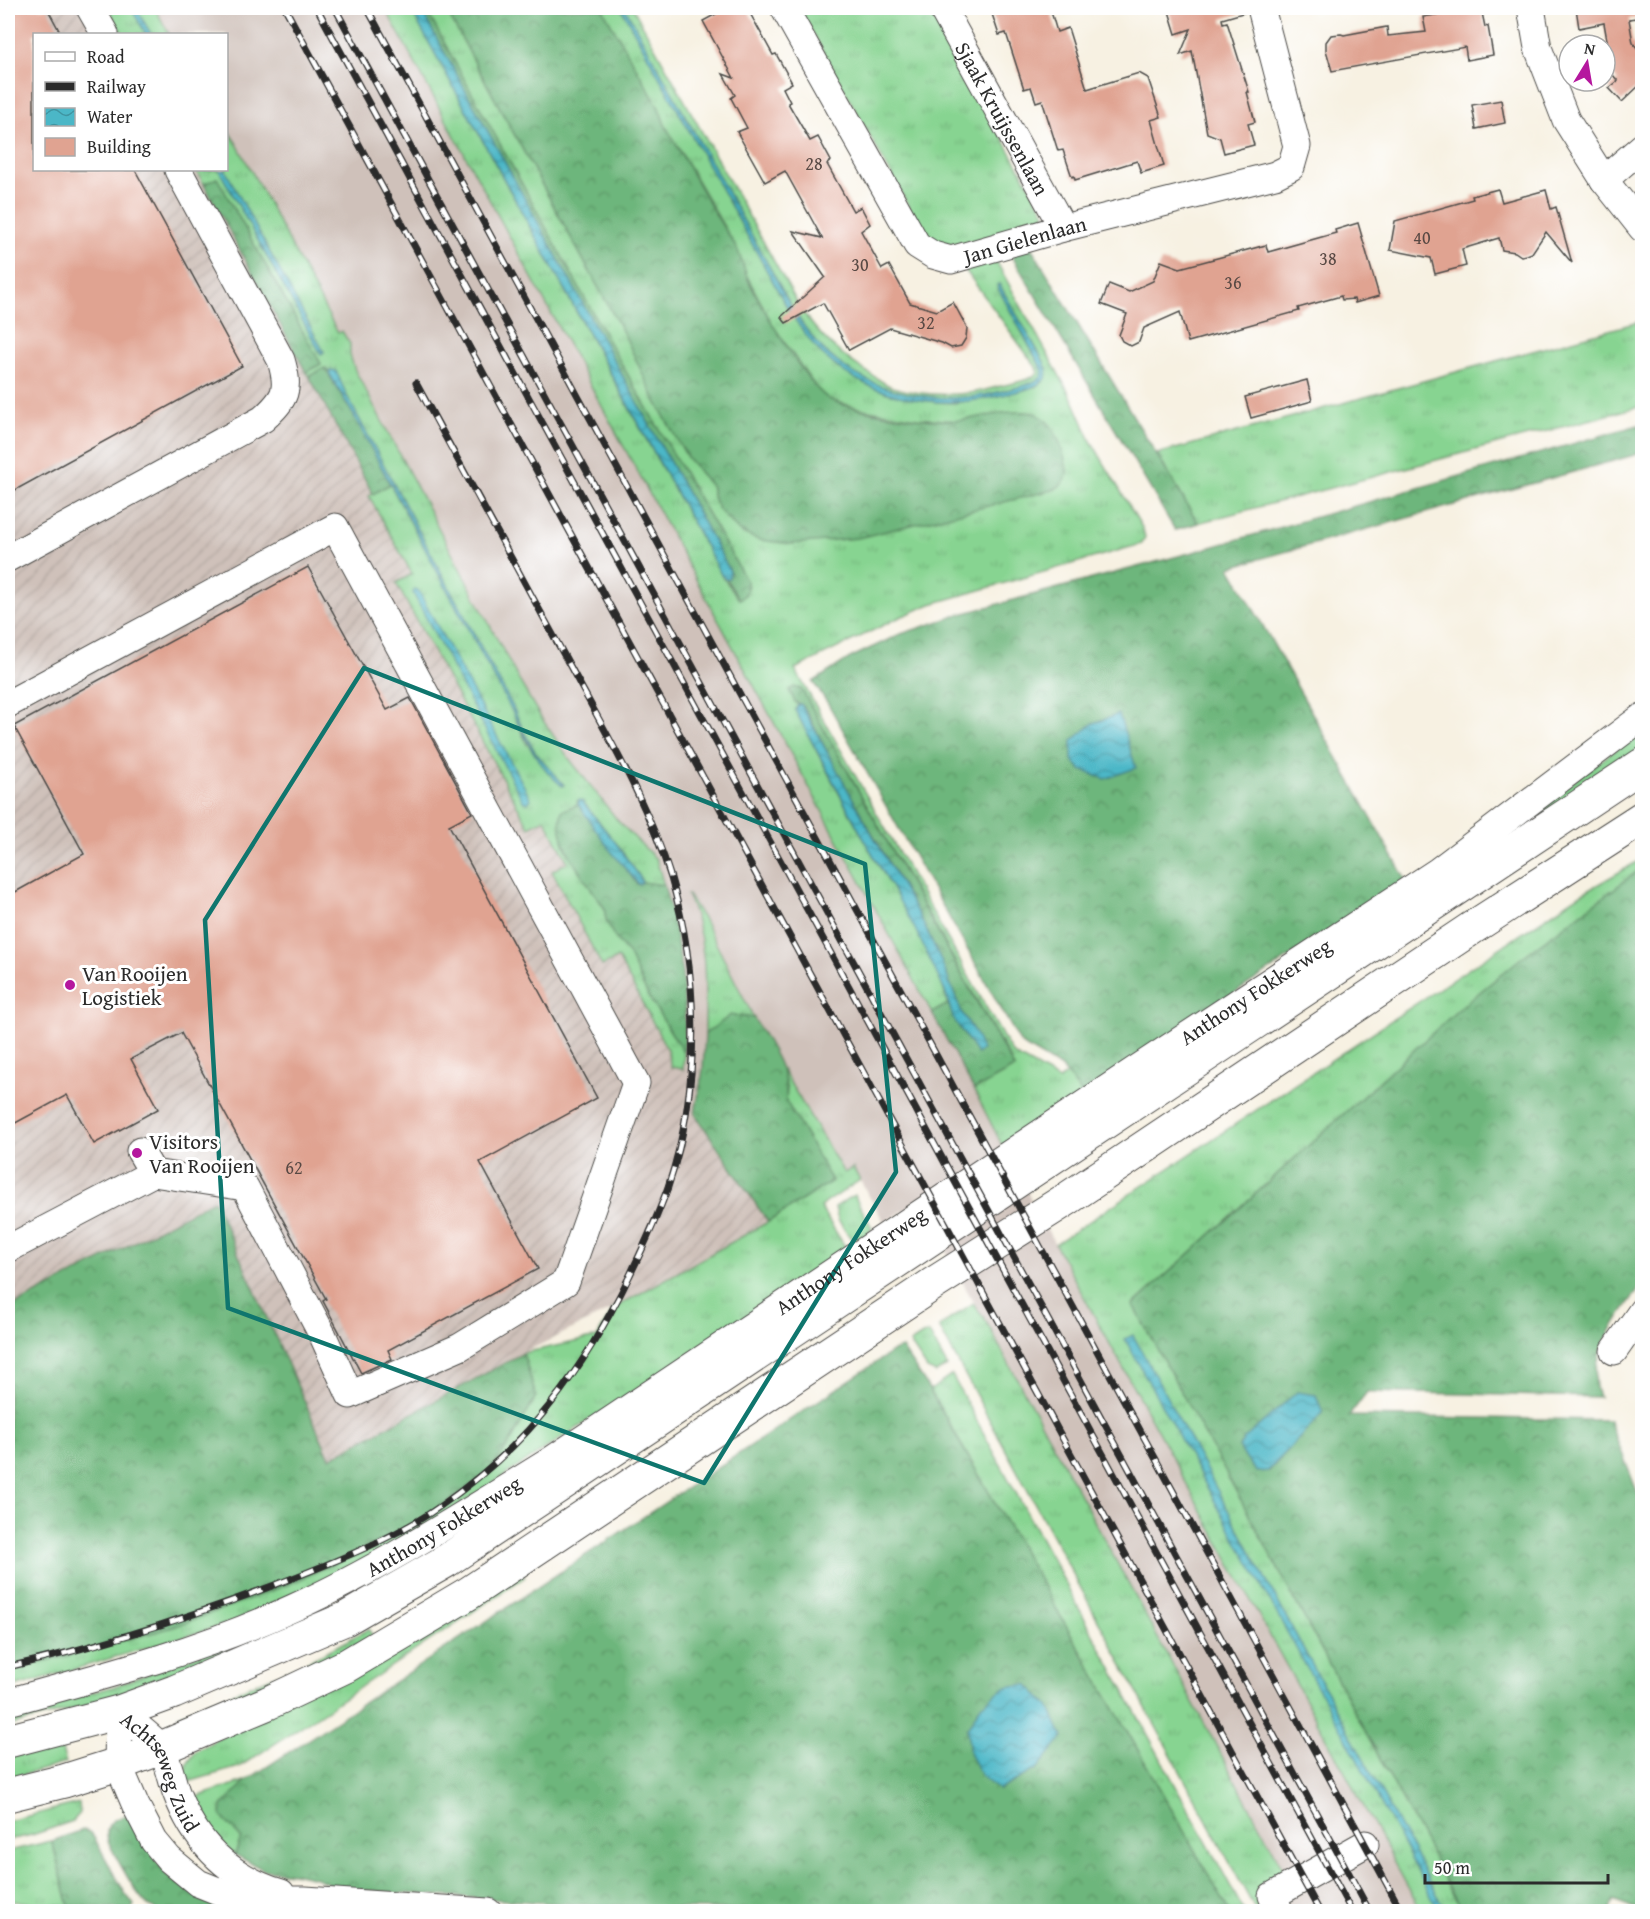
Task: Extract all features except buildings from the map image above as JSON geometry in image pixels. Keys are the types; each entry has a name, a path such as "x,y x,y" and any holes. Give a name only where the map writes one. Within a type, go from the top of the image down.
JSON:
{"main road":[{"name":"Anthony Fokkerweg","path":"8,1741 119,1712 174,1692 345,1619 446,1561 1642,765"},
{"path":"8,1795 118,1764 161,1748 321,1679 469,1593 933,1284 1067,1199 1472,928 1642,818"}],"street":[{"path":"90,8 104,33"},
{"name":"Jan Gielenlaan","path":"784,8 917,245 933,255 951,260 1063,228 1275,175 1291,167 1297,146 1261,8"},
{"name":"Sjaak Kruijssenlaan","path":"942,8 1063,228"},
{"path":"1531,8 1538,48 1566,120 1604,180 1642,228"},
{"path":"1604,180 1642,147"},
{"path":"8,558 263,419 280,403 287,387 281,360 179,171"},
{"path":"8,704 335,527 636,1083 566,1281 460,1347 350,1395 323,1336 245,1187 146,1162 8,1249"},
{"name":"Anthony Fokkerweg","path":"8,1702 103,1677 204,1643 274,1616 331,1590 468,1512 550,1461 1438,870 1642,717"},
{"path":"1614,1351 1642,1311"},
{"name":"Achtseweg Zuid","path":"119,1712 161,1748 184,1811 208,1849 230,1869 252,1882 305,1900"},
{"name":"Achtseweg Zuid","path":"119,1712 118,1764 136,1806 154,1841 169,1859 198,1884 223,1893 256,1900 305,1900 488,1911"},
{"path":"1281,1911 1272,1896 1365,1844"}],"highlighted area":[{"path":"364,668 865,864 896,1172 704,1483 228,1308 205,920"}],"shaded area":[{"path":"8,8 108,8 122,33 33,33 33,171 197,171 544,810 703,1070 695,1115 768,1222 629,1301 523,1353 330,1458 214,1200 8,1309"},
{"path":"108,8 425,8 802,690 1008,1055 998,1138 1057,1248 1462,1911 1258,1911 975,1305 919,1202 884,1222 853,1168 768,1222 695,1114 703,1070 679,1069 544,810 197,171 228,171 228,33 122,33"}],"green space":[{"path":"108,8 131,8 145,33 122,33"},
{"path":"136,8 155,8 168,33 150,33"},
{"path":"385,8 410,8 722,576 739,599 748,589 747,582 610,344 425,8 445,8 625,336 654,398 687,457 712,487 712,495 987,417 958,421 918,418 863,409 830,400 818,391 774,327 747,276 737,249 665,125 659,108 602,8 621,8 791,314 835,366 887,393 935,402 954,403 989,398 1037,386 1043,382 1044,362 999,284 998,288 1043,371 1042,377 1032,383 979,396 937,398 896,391 877,384 833,359 815,341 795,313 625,8 633,8 799,306 823,336 841,353 889,386 918,393 971,393 1033,377 1038,373 1036,367 963,267 995,259 1073,400 1091,441 1143,529 1145,537 1142,544 931,604 795,669 1011,1051 1059,1080 1067,1074 1082,1095 1003,1147 974,1090 1014,1068 1008,1055 802,690 800,688 789,690 798,705 795,710 825,768 918,932 935,967 948,1004 932,1013"},
{"path":"420,8 425,8 610,344 747,582 746,592 742,598 739,599 726,579 729,578 730,571"},
{"path":"445,8 602,8 659,108 665,125 685,161 736,247 747,277 762,305 785,344 822,393 831,400 858,409 914,418 961,420 1007,412 1033,413 1046,420 1058,439 1067,474 1062,484 1053,490 858,538 791,544 759,540 740,532 719,510 712,495 712,487 687,457 654,398 625,336"},
{"path":"799,8 929,8 1045,213 1036,228 953,249 937,244 923,232"},
{"path":"228,130 338,333 342,331 350,344 350,355 355,370 520,682 568,757 619,822 656,859 664,885 642,882 616,843 582,801 577,801 578,804 562,811 565,847 605,909 606,920 612,932 628,953 648,996 684,1053 683,1069 671,1067 667,1049 618,958 602,966 552,871 568,862 545,819 529,827 396,583 412,574 369,496 390,484 511,709 527,744 562,786 564,785 536,753 524,732 513,707 336,372 331,370 329,373 325,368 309,376 306,372 321,364 217,178 204,184 197,171 220,171 321,354 324,352 226,171 228,171"},
{"path":"217,178 321,364 306,372 204,184"},
{"path":"1031,247 1198,523 1175,530 1010,253"},
{"path":"1642,321 1642,406 1198,523 1157,454"},
{"path":"325,368 353,414 390,484 373,494 309,376"},
{"path":"1642,424 1642,453 1230,567 1406,880 1082,1094 1063,1069 1021,1044 827,702 813,682 850,658 898,635 961,614 1197,551"},
{"path":"794,687 802,690 1014,1068 974,1090 932,1013 948,1004 961,1030 977,1053 975,1033 962,1013 922,921 835,767 804,707 795,702 789,690"},
{"path":"1642,730 1642,749 1412,902"},
{"path":"578,804 637,884 642,882 664,885 681,968 685,1011 684,1053 648,996 628,953 612,933 606,920 605,909 567,849 560,823 562,811"},
{"path":"1642,859 1642,868 1520,959 1458,1010 1133,1305 1248,1513 1462,1911 1421,1911 1055,1244 1581,894"},
{"path":"1642,868 1642,1284 1615,1323 1600,1353 1595,1383 1599,1397 1367,1392 1349,1416 1609,1420 1642,1504 1642,1911 1613,1900 1610,1911 1462,1911 1248,1513 1133,1305 1458,1010 1520,959","holes":["1261,1426 1281,1458 1269,1471 1239,1447 1244,1439"]},
{"path":"687,895 704,920 754,1018 731,1015 705,1034 702,945 694,911"},
{"path":"731,1015 754,1018 781,1068 786,1101 832,1181 768,1222 695,1114 703,1070 705,1034"},
{"path":"782,1069 844,1173 853,1168 860,1180 820,1207 846,1248 846,1253 381,1556 230,1623 8,1689 8,1670 173,1627 292,1583 421,1522 491,1470 512,1439 536,1396 523,1353 597,1337 614,1308 768,1222 832,1181 786,1101 787,1090"},
{"path":"854,1195 872,1228 869,1233 854,1243 838,1220 835,1207"},
{"path":"214,1200 330,1458 523,1353 536,1396 512,1439 491,1470 421,1522 292,1583 173,1627 8,1670 8,1309"},
{"path":"973,1303 983,1316 1285,1872 1257,1888 1269,1911 1256,1911 939,1327"},
{"path":"929,1333 947,1366 936,1373 927,1369 910,1343"},
{"path":"902,1348 929,1389 1229,1911 756,1911 578,1905 342,1889 316,1878 264,1870 235,1855 241,1838 221,1816 222,1806 247,1780 895,1350","holes":["967,1729 1038,1768 999,1790"]},
{"path":"952,1375 1244,1911 1229,1911 929,1389"},
{"path":"520,1572 525,1577 239,1767 185,1783 187,1764 196,1751"},
{"path":"368,1629 373,1636 330,1659 182,1725 179,1715 302,1665"},
{"path":"229,1643 232,1653 154,1683 82,1707 8,1726 8,1716 112,1687"},
{"path":"60,1743 66,1763 8,1779 8,1756"},
{"path":"247,1780 222,1806 221,1816 241,1838 235,1855 210,1829 191,1799"},
{"path":"79,1803 80,1813 73,1821 32,1835 8,1840 8,1821"},
{"path":"128,1815 165,1873 188,1891 308,1911 161,1912 153,1908 143,1900 132,1884 108,1841 109,1824"},
{"path":"83,1830 93,1836 134,1905 131,1910 69,1906 52,1841"},
{"path":"52,1841 69,1906 8,1901 8,1851"}],"water":[{"path":"131,8 136,8 150,33 145,33"},
{"path":"410,8 420,8 730,571 729,578 722,576"},
{"path":"621,8 625,8 795,313 815,341 833,359 877,384 896,391 937,398 979,396 1032,383 1042,377 1043,371 998,288 999,284 1044,362 1047,369 1046,379 1035,386 998,396 950,402 926,401 880,390 837,367 815,347 791,314"},
{"path":"220,171 226,171 324,352 321,354"},
{"path":"331,370 336,371 524,732 536,753 564,785 562,786 545,769 527,741 329,373"},
{"path":"415,589 418,590 531,799 528,803 523,801 413,593"},
{"path":"801,704 922,921 962,1013 975,1033 982,1050 977,1054 953,1018 945,991 914,927 795,710"},
{"path":"1119,714 1136,768 1105,779 1081,770 1072,760 1072,741 1092,724"},
{"path":"579,800 616,843 640,877 642,882 639,885 610,850 578,804"},
{"path":"1133,1335 1446,1911 1439,1911 1125,1339"},
{"path":"1297,1392 1316,1395 1323,1413 1268,1471 1257,1472 1239,1447 1244,1439"},
{"path":"1027,1684 1049,1706 1063,1737 1038,1768 999,1790 982,1777 970,1755 967,1729 981,1705 1005,1687"}],"railway":[{"path":"285,8 1320,1912"},
{"path":"317,8 1352,1912"},
{"path":"335,8 1370,1912"},
{"path":"367,8 1402,1912"},
{"path":"8,1667 118,1638 262,1590 370,1546 406,1528 439,1507 500,1459 526,1432 572,1375 593,1344 630,1275 668,1187 679,1150 686,1111 693,1033 687,954 681,916 671,878 651,823 626,770 416,383"}],"place":[{"name":"Van Rooijen Logistiek","path":"70,985"},
{"name":"Visitors Van Rooijen","path":"137,1153"}]}
